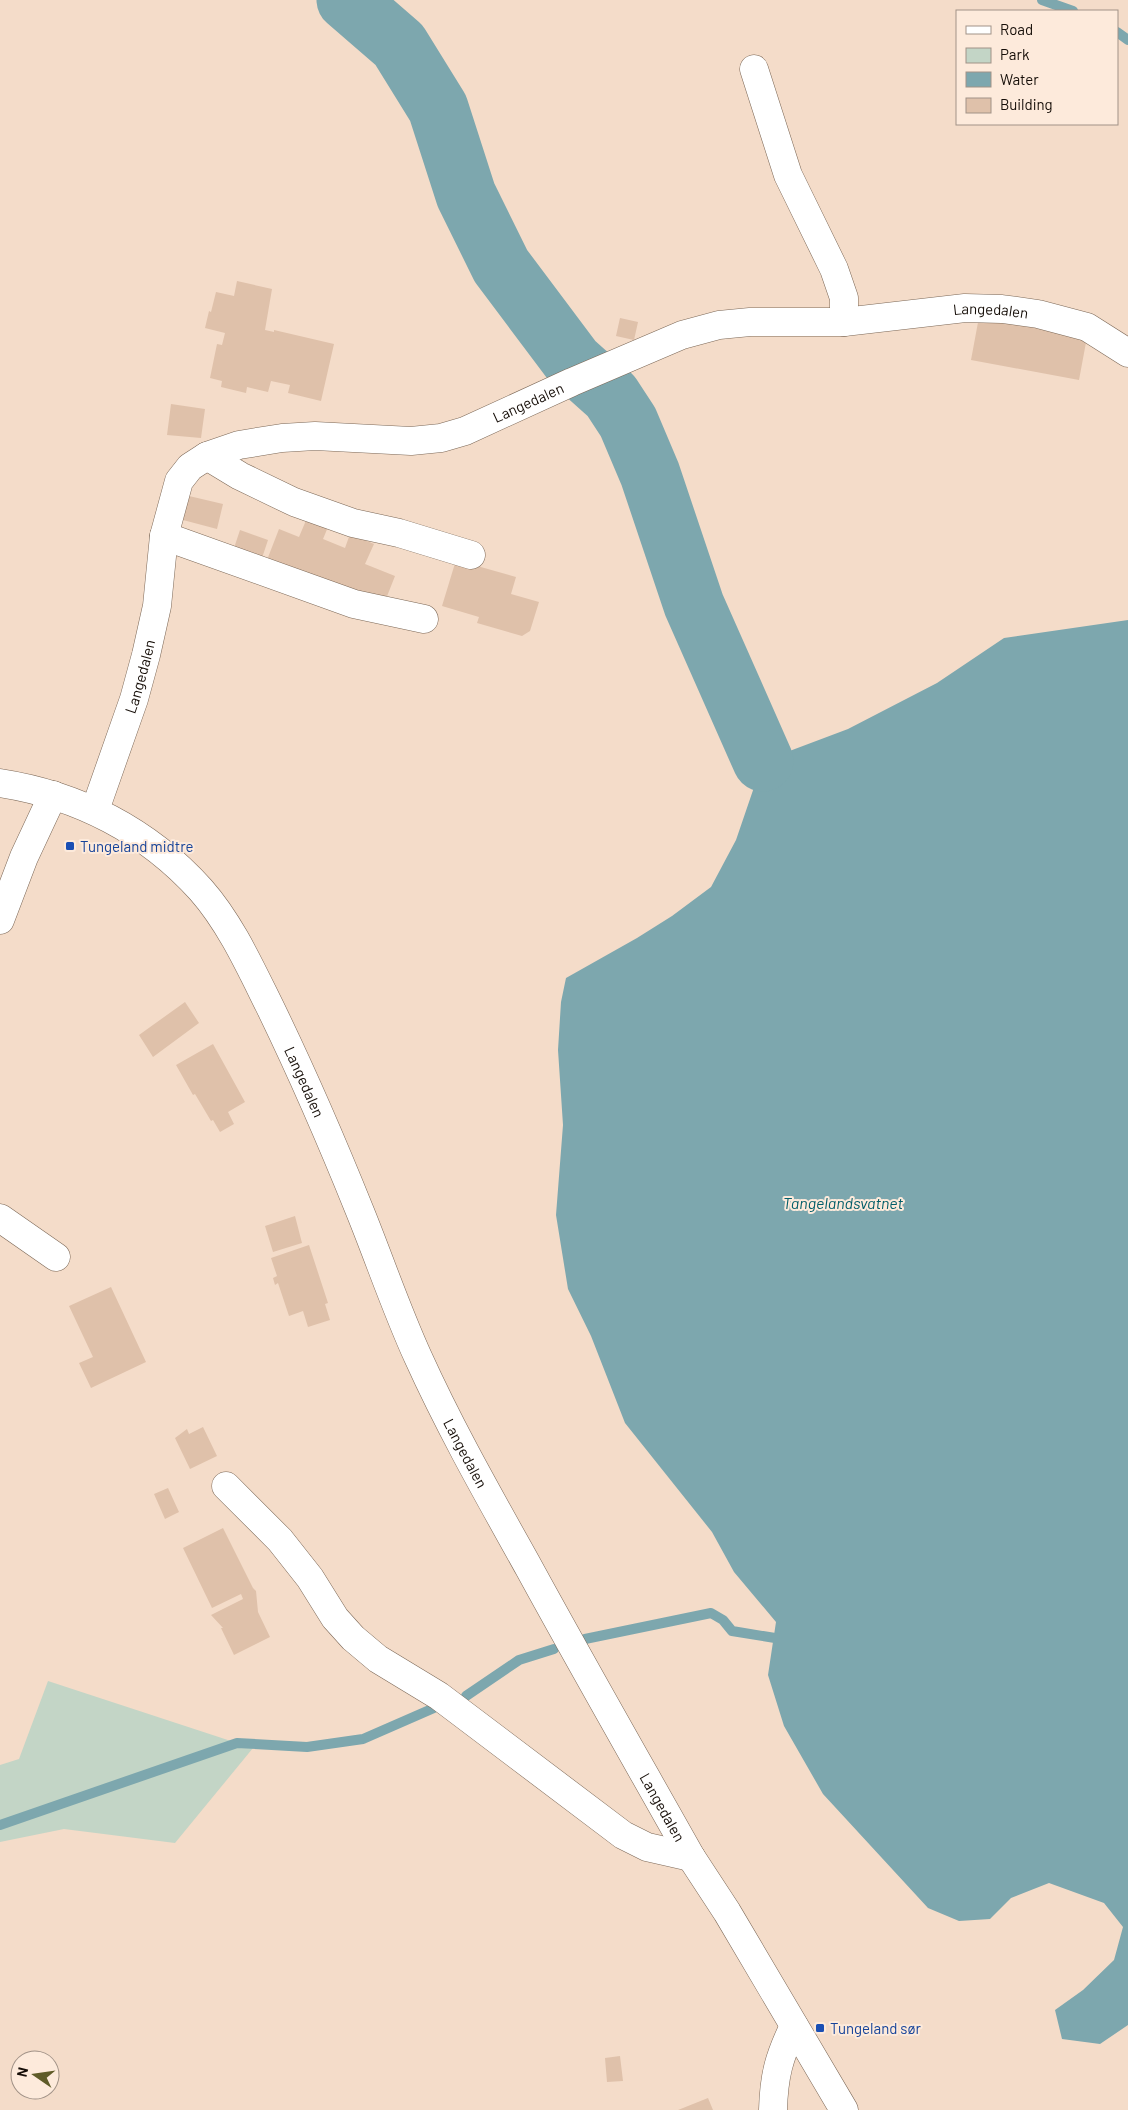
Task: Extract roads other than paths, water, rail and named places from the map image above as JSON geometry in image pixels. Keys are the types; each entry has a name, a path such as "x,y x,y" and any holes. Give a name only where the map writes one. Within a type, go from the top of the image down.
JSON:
{"main road":[{"path":"754,69 788,175 834,269 844,298 844,322"},
{"name":"Langedalen","path":"95,810 134,699 146,655 157,606 164,536 179,481 190,467 207,456 239,445 282,438 315,436 411,442 441,438 465,431 572,382 682,336 719,325 750,322 844,322 965,308 1002,309 1038,314 1087,327 1128,352"},
{"path":"207,456 240,476 294,502 353,523 399,533 471,556"},
{"path":"164,536 354,604 424,619"},
{"name":"Langedalen","path":"0,784 53,795 95,810 125,826 157,848 202,891 227,926 294,1058 357,1204 416,1353 451,1428 691,1857 727,1912 844,2110"},
{"path":"0,920 24,857 53,795"},
{"path":"0,1218 56,1257"},
{"path":"226,1486 280,1540 310,1578 335,1618 347,1632 378,1659 439,1696 623,1835 646,1847 691,1857"},
{"path":"774,2110 774,2081 782,2050 794,2026"}],"water":[{"name":"Tangelandsvatnet","path":"1128,620 1128,2025 1100,2044 1062,2039 1055,2010 1083,1990 1114,1960 1123,1927 1104,1903 1049,1883 1011,1898 990,1919 959,1921 928,1908 823,1794 784,1726 768,1675 776,1622 734,1572 712,1532 625,1423 591,1336 568,1289 556,1215 563,1125 558,1050 561,1002 566,978 637,938 672,916 711,887 736,840 763,761 848,729 937,683 1004,638"}],"waterway":[{"path":"347,0 399,45 438,108 466,195 501,266 573,362 611,396 628,422 650,474 694,605 763,761"},
{"path":"1042,0 1070,10"},
{"path":"1118,33 1128,40"},
{"path":"585,1639 711,1613 723,1620 732,1631 775,1638"},
{"path":"466,1696 519,1660 554,1649"},
{"path":"0,1825 237,1743 307,1747 363,1739 434,1708"}],"place":[{"name":"Tungeland midtre","path":"70,846"},
{"name":"Tungeland sør","path":"820,2028"}]}
